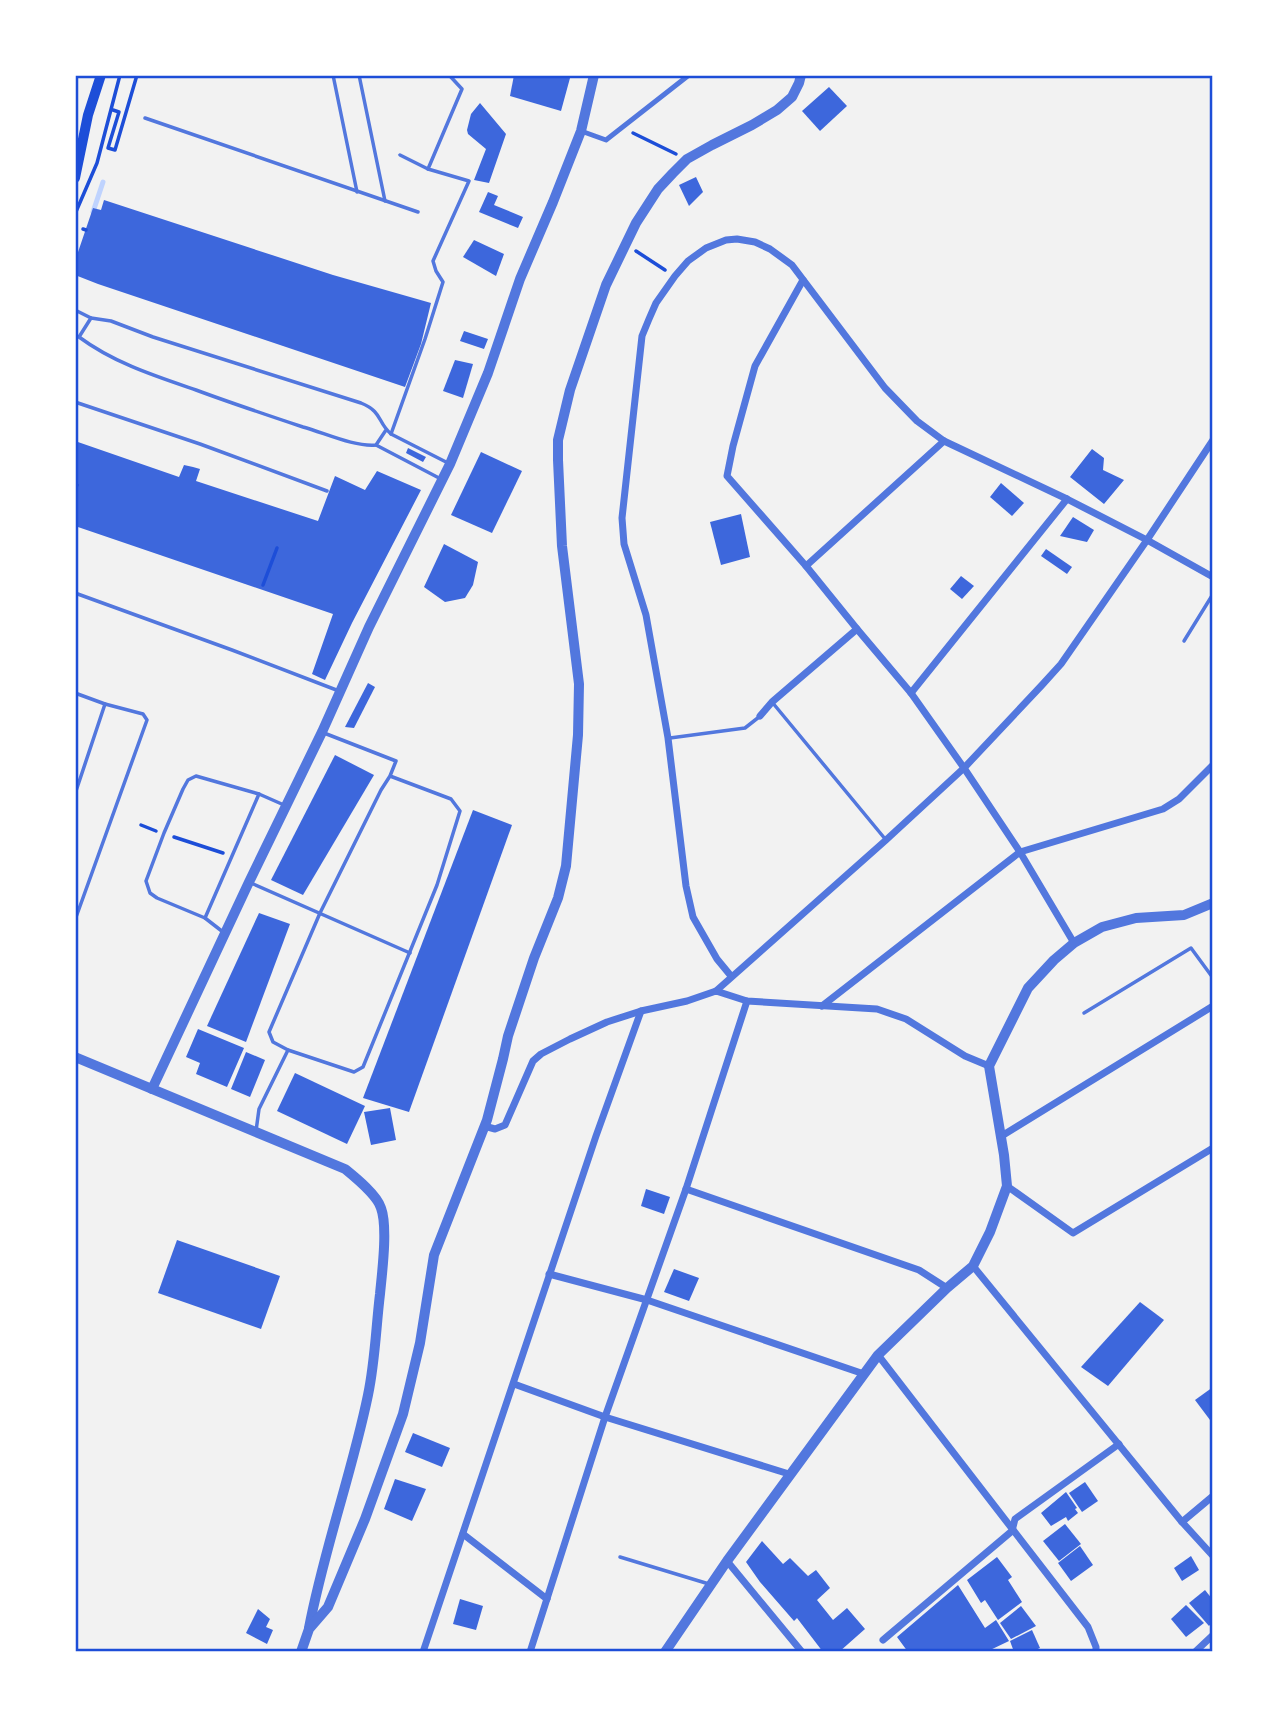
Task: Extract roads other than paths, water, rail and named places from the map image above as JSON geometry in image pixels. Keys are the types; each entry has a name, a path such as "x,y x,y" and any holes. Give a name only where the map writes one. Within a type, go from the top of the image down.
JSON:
{"main road":[{"path":"75,178 88,115 101,75"}],"street":[{"path":"152,1089 322,733 339,691 450,464 488,373 520,279 581,131 594,75"},
{"path":"581,131 606,141 690,75"},
{"path":"309,1629 328,1607 365,1519 403,1413 420,1343 434,1255 492,1104 508,1035 558,898 566,866 578,735 579,684 562,546 558,440 570,390 607,285 636,223 658,189 688,159 777,110 792,97 801,75"},
{"path":"731,976 717,959 693,917 686,886 668,738 646,615 624,544 622,518 642,336 656,303 688,261 706,248 726,240 755,242 770,248 792,265 885,388 917,421 944,441 1067,499 1213,577"},
{"path":"803,280 755,366 727,476 911,693 1020,852 1074,943"},
{"path":"484,1126 495,1129 505,1125 533,1061 541,1054 607,1022 716,991 964,768 1061,664 1213,440"},
{"path":"806,566 944,441"},
{"path":"911,693 1067,499"},
{"path":"760,716 772,702 857,629"},
{"path":"822,1006 1020,852 1163,808 1179,799 1213,765"},
{"path":"665,1652 789,1474 878,1355 973,1266 990,1233 1007,1186 989,1066 1028,988 1074,943 1102,927 1136,918 1184,915 1213,903"},
{"path":"716,991 747,1001 877,1009 906,1019 965,1056 989,1066"},
{"path":"530,1652 606,1417 686,1189 747,1001"},
{"path":"1000,1137 1213,1006"},
{"path":"423,1652 549,1274 641,1011"},
{"path":"75,1057 345,1169 365,1186 381,1207 383,1263 369,1392 301,1652"},
{"path":"1007,1186 1073,1233 1213,1148"},
{"path":"686,1189 919,1270 947,1289"},
{"path":"973,1266 1182,1522 1213,1556"},
{"path":"549,1274 647,1300 864,1374"},
{"path":"878,1355 1088,1627 1097,1647 1096,1652"},
{"path":"514,1384 606,1417 789,1474"},
{"path":"883,1640 1012,1531 1015,1519 1119,1444"},
{"path":"1182,1522 1213,1496"},
{"path":"463,1534 547,1599"},
{"path":"727,1561 802,1652"},
{"path":"1195,1652 1213,1635"}],"lane":[{"path":"333,75 357,192"},
{"path":"359,75 385,201"},
{"path":"428,169 462,89 449,75"},
{"path":"145,118 418,212"},
{"path":"391,434 443,282 433,261 468,181 428,169 400,155"},
{"path":"75,310 91,318 111,321 372,407 391,434 450,464"},
{"path":"91,318 77,336 98,352 140,371 301,426 354,443 376,445 443,480"},
{"path":"75,402 327,491"},
{"path":"376,445 386,430"},
{"path":"75,593 339,691"},
{"path":"1184,641 1213,594"},
{"path":"75,693 143,714 147,720 75,920"},
{"path":"772,702 886,840"},
{"path":"75,794 105,704"},
{"path":"668,738 745,728 760,716"},
{"path":"322,733 396,761 320,914 269,1032 273,1042 288,1050 354,1072 363,1067 410,953 437,886 460,811 450,799 390,776"},
{"path":"225,933 205,918 157,898 150,893 146,881 183,789 188,780 196,776 259,794 286,806"},
{"path":"205,918 259,794"},
{"path":"249,882 410,953"},
{"path":"1084,1013 1191,948 1213,978"},
{"path":"255,1133 259,1109 288,1050"},
{"path":"620,1557 711,1584"}],"waterway":[{"path":"93,212 103,182"}]}
